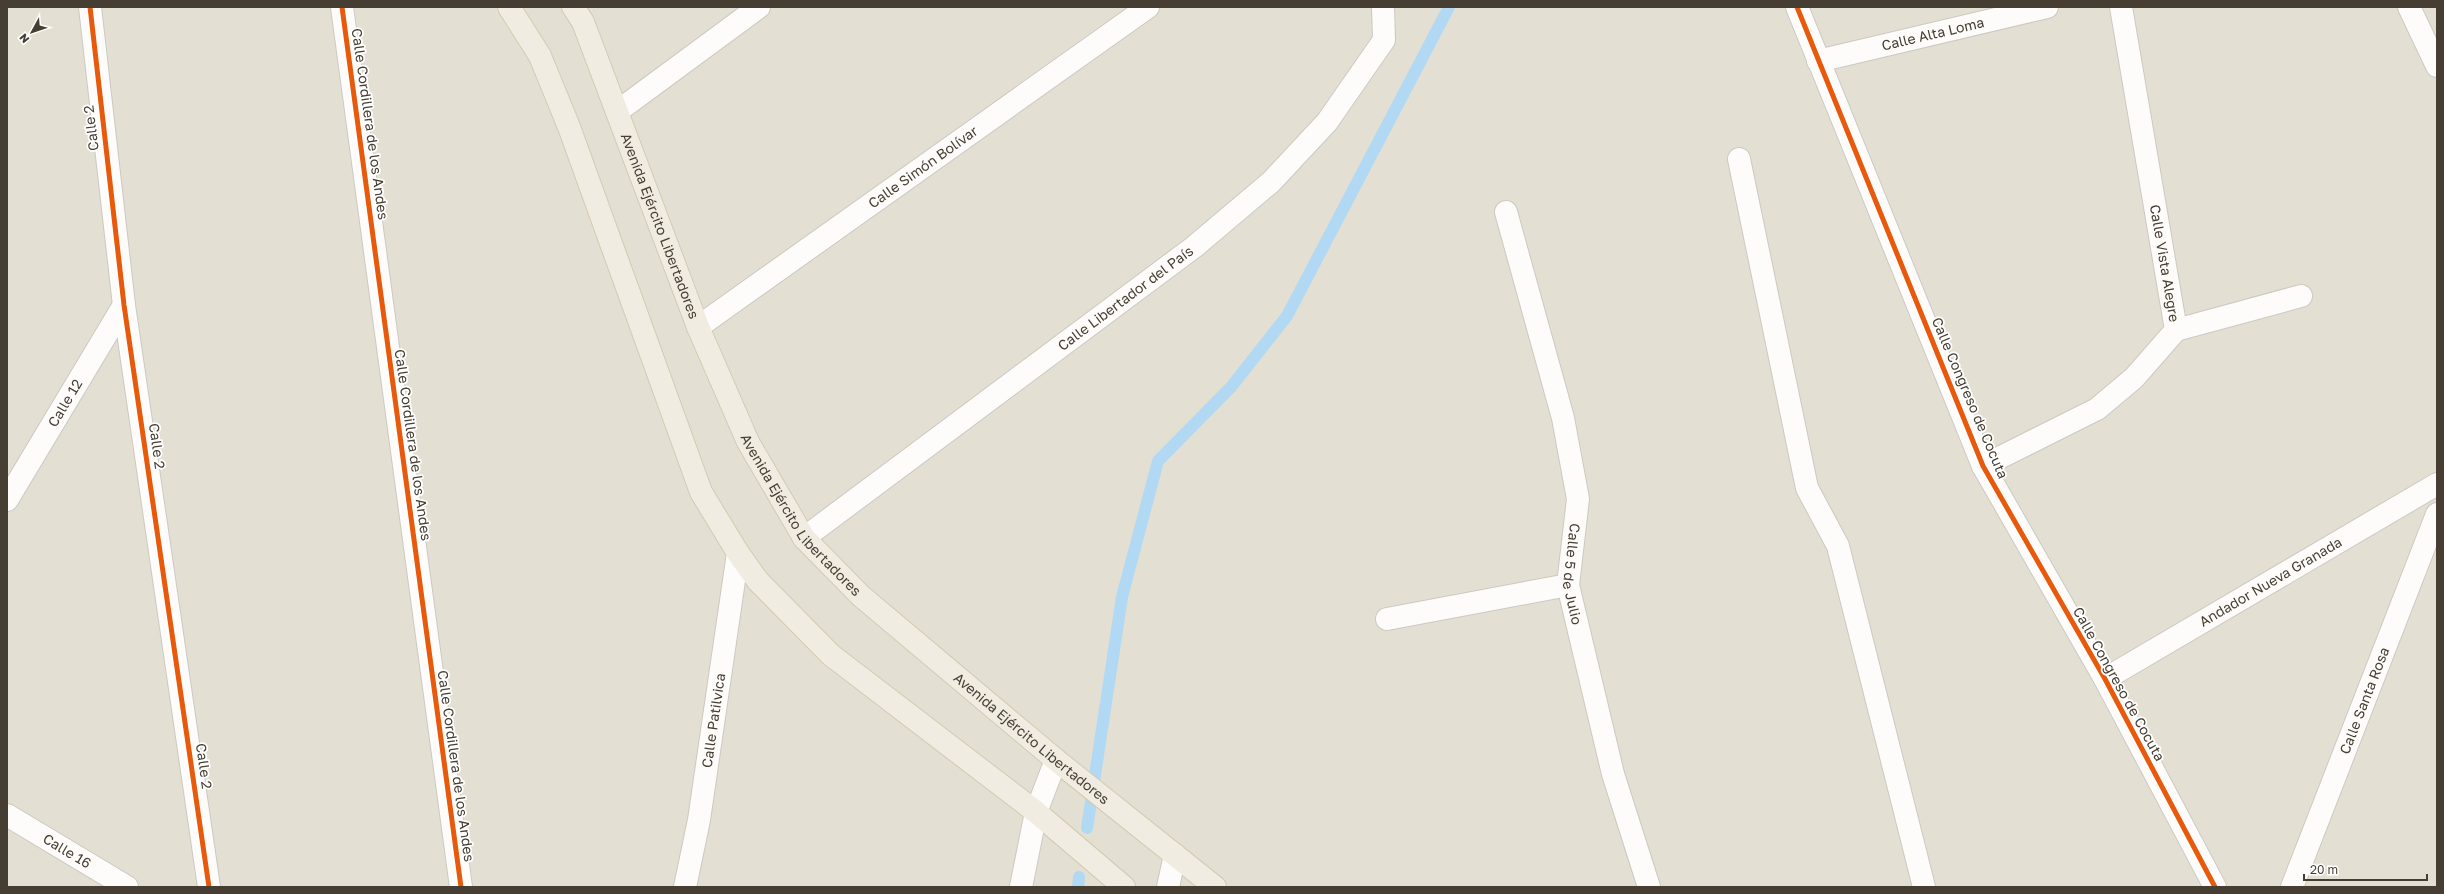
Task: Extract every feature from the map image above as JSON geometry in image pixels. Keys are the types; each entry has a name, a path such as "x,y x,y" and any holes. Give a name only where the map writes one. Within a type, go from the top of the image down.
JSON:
{"main road":[{"path":"509,7 540,56 569,127 701,492 738,553 758,581 831,655 1036,812 1124,887"},
{"name":"Avenida Ejército Libertadores","path":"573,7 583,22 618,111 698,327 748,442 804,538 861,596 1056,760 1215,887"}],"street":[{"name":"Calle 2","path":"90,7 124,305 209,887"},
{"name":"Calle Cordillera de los Andes","path":"342,7 460,887"},
{"path":"618,111 759,7"},
{"name":"Calle Simón Bolívar","path":"698,327 1148,7"},
{"name":"Calle Libertador del País","path":"804,538 1194,247 1271,182 1326,122 1384,40 1383,7"},
{"name":"Calle Congreso de Cocuta","path":"1797,7 1983,466 2105,679 2215,887"},
{"name":"Calle Alta Loma","path":"1818,61 2047,7"},
{"name":"Calle Vista Alegre","path":"1983,466 2097,409 2134,378 2176,330 2121,7"},
{"path":"2409,7 2437,66"},
{"path":"1739,158 1807,488 1838,546 1924,887"},
{"name":"Calle 5 de Julio","path":"1506,212 1563,418 1578,499 1568,585 1613,774 1649,887"},
{"path":"2176,330 2301,296"},
{"name":"Calle 12","path":"7,500 124,305"},
{"name":"Andador Nueva Granada","path":"2105,679 2437,484"},
{"name":"Calle Santa Rosa","path":"2292,887 2437,514"},
{"name":"Calle Patilvica","path":"685,887 699,820 738,553"},
{"path":"1387,619 1568,585"},
{"path":"1021,887 1036,812 1056,760"},
{"name":"Calle 16","path":"7,815 127,887"},
{"path":"1168,887 1175,855"}],"shaded area":[{"path":"7,7 2437,7 2437,887 7,887"}],"waterway":[{"path":"1087,828 1122,597 1158,461 1231,387 1287,316 1449,7"},
{"path":"1078,887 1079,877"}],"cycle path":[{"path":"90,7 124,305 209,887"},
{"path":"342,7 461,887"},
{"path":"1797,7 1983,466 2105,679 2215,887"}]}
